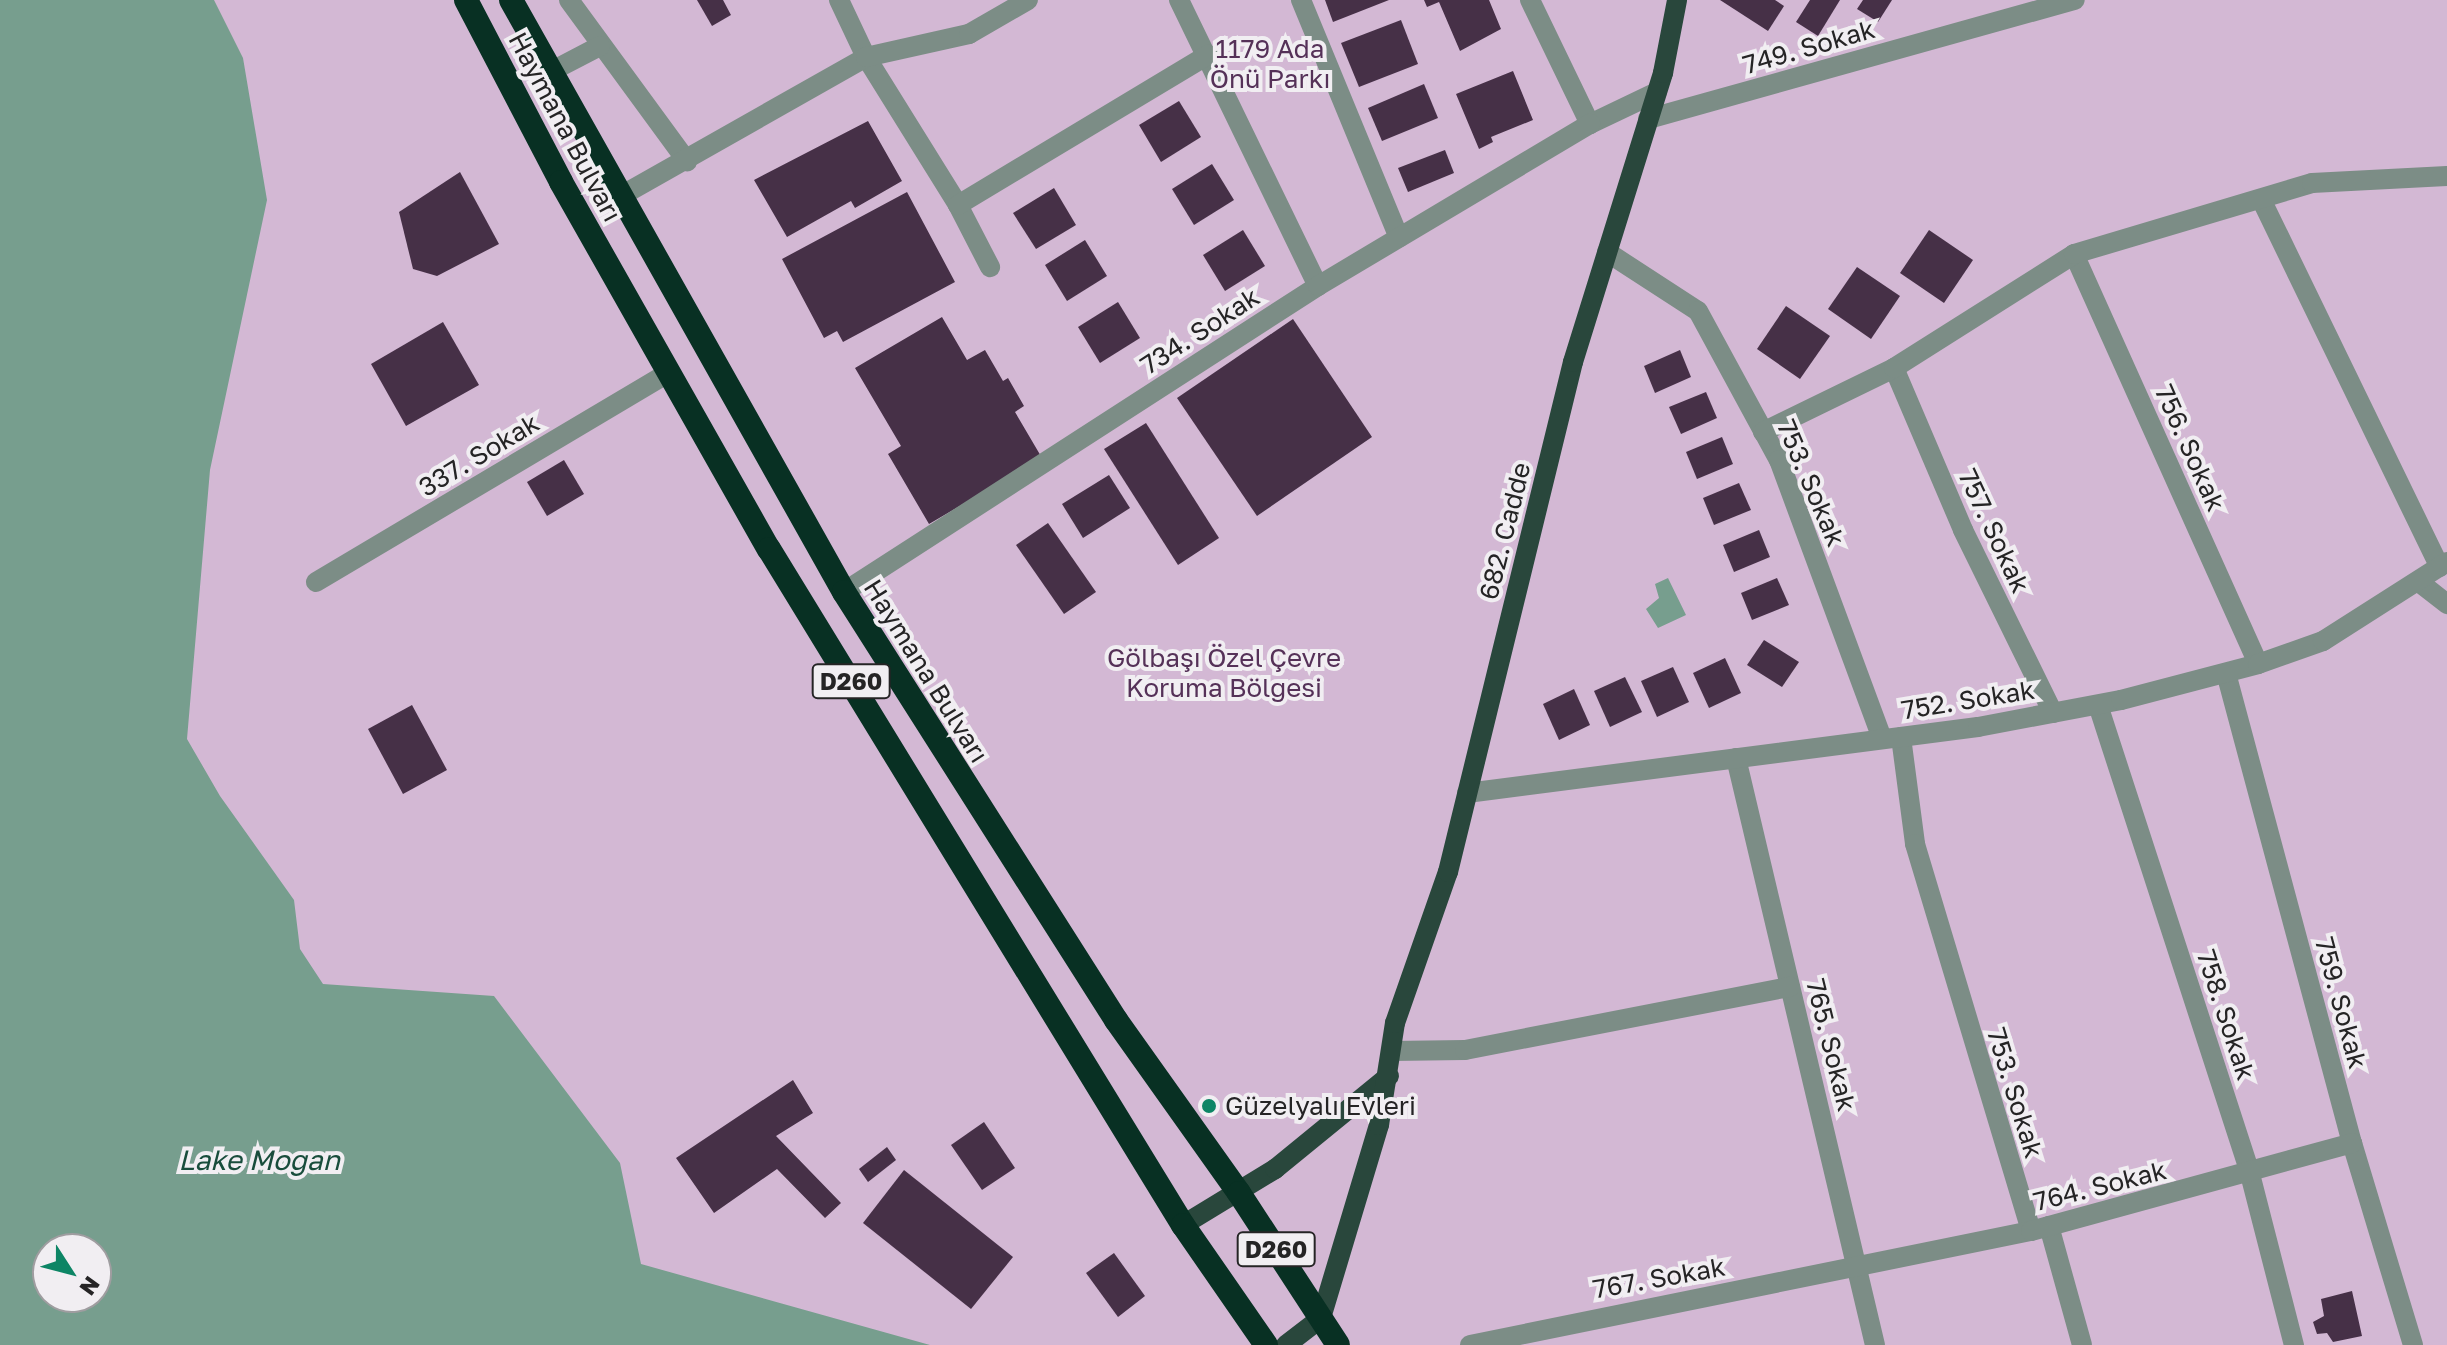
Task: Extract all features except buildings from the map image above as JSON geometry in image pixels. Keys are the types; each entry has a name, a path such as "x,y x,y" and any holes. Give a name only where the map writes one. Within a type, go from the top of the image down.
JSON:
{"highway":[{"name":"Haymana Bulvarı","path":"466,0 769,549 1183,1225 1266,1345"},
{"name":"Haymana Bulvarı","path":"511,0 619,197 844,592 1116,1020 1239,1193 1338,1345"}],"main road":[{"name":"682. Cadde","path":"1321,1318 1379,1125 1395,1023 1448,872 1573,362 1657,92 1677,0"},
{"path":"1183,1225 1239,1193 1389,1076"},
{"path":"1286,1345 1321,1318"}],"street":[{"path":"569,0 687,161"},
{"path":"839,0 866,57 958,205 990,267"},
{"path":"1179,0 1318,286"},
{"path":"1301,0 1399,238"},
{"path":"1530,0 1590,124"},
{"name":"749. Sokak","path":"1648,119 2075,0"},
{"path":"619,197 866,57 969,34 1019,2"},
{"path":"550,72 600,46"},
{"path":"958,205 1208,55"},
{"name":"734. Sokak","path":"844,592 1318,286 1590,124 1657,92"},
{"path":"1763,432 1894,368 2074,254 2312,183 2447,176"},
{"path":"2261,199 2444,565"},
{"name":"753. Sokak","path":"1607,252 1698,311 1779,460 1892,738 1915,844 2040,1228 2082,1345"},
{"name":"756. Sokak","path":"2074,254 2258,664"},
{"name":"757. Sokak","path":"1894,368 1963,530 2053,713"},
{"name":"337. Sokak","path":"316,582 669,372"},
{"name":"752. Sokak","path":"1467,793 1892,738 2098,705 2258,664 2323,641 2444,565"},
{"path":"2419,582 2447,604"},
{"name":"759. Sokak","path":"2226,673 2352,1143 2413,1345"},
{"name":"758. Sokak","path":"2098,705 2250,1174 2294,1345"},
{"name":"765. Sokak","path":"1736,758 1875,1345"},
{"path":"1392,1051 1465,1050 1790,987"},
{"name":"764. Sokak","path":"1859,1270 2250,1174 2352,1143"},
{"name":"767. Sokak","path":"1470,1345 1617,1311 1859,1270"}],"green space":[{"name":"Gölbaşı Özel Çevre Koruma Bölgesi","path":"0,0 2447,0 2447,1345 0,1345"}],"water":[{"name":"Lake Mogan","path":"0,0 214,0 243,58 267,200 210,470 187,739 220,796 294,900 300,949 323,984 494,996 620,1163 641,1264 930,1345 0,1345"},
{"path":"1668,578 1686,615 1658,628 1646,609 1659,598 1655,584"}],"place":[{"name":"Güzelyalı Evleri","path":"1209,1106"}],"park label":[{"name":"1179 Ada Önü Parkı","path":"1270,64"}]}
